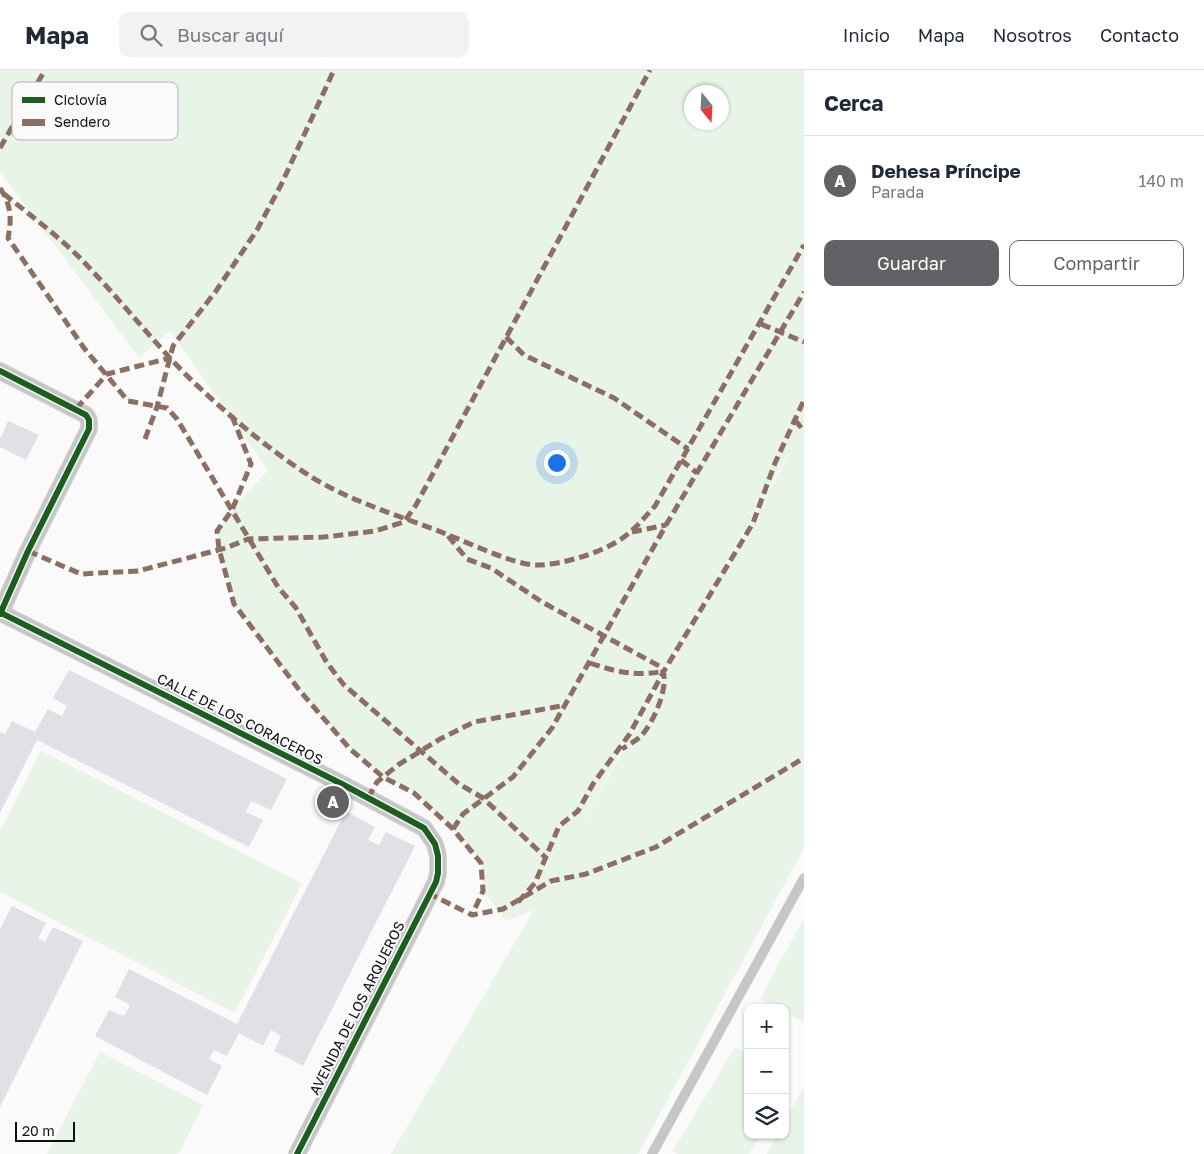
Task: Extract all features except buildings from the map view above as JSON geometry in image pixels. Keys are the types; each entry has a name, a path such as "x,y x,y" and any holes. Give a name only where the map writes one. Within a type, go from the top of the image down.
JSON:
{"street":[{"path":"0,370 86,415 89,420 89,429 28,551 0,614"},
{"name":"CALLE DE LOS CORACEROS","path":"0,614 342,784 424,828 435,844 438,873"},
{"name":"AVENIDA DE LOS ARQUEROS","path":"296,1154 438,873"}],"lane":[{"path":"652,1154 804,878"}],"shaded area":[{"path":"0,70 804,70 804,848 638,1154 391,1154 534,910 506,921 483,891 481,863 453,829 414,793 383,777 350,749 300,691 234,604 219,549 217,531 232,510 268,470 170,331 139,358 0,172","holes":["789,454 579,830 664,671"]},
{"path":"41,751 302,883 235,1013 0,892 0,831"},
{"path":"804,918 804,1022 789,1014 789,1004 769,1004 760,999"},
{"path":"735,1047 744,1052 744,1139 758,1139 749,1154 678,1154 673,1151"},
{"path":"100,1052 203,1105 178,1154 47,1154"},
{"path":"804,1086 804,1154 767,1154 775,1139 789,1139 789,1114"}],"marked path":[{"path":"38,82 45,70"},
{"path":"145,439 157,407 173,346 216,291 257,230 281,185 334,70"},
{"path":"28,551 81,574 138,571 226,548 248,539 324,537 375,531 404,522 416,505 650,70"},
{"path":"0,148 12,127"},
{"path":"0,188 10,212 8,238 84,348 128,401 167,408 177,419 278,587 296,608 327,663 344,685 459,784 483,798 546,858"},
{"path":"4,194 53,233 80,258 169,357 200,388 255,436 292,464 342,494 505,558 537,565 570,560 616,543 628,534 655,506 804,245"},
{"path":"453,829 463,814 513,777 552,728 666,525 804,292"},
{"path":"761,324 804,342"},
{"path":"506,337 524,355 614,398 688,449"},
{"path":"76,409 107,374 170,358"},
{"path":"518,902 535,883 559,826 578,811 593,784 629,735 664,671 753,523 775,463 804,400"},
{"path":"232,416 251,464 232,510 217,531 219,549 234,604 300,691 350,749 383,777 414,793 453,829 481,863 483,891 472,915"},
{"path":"795,420 804,431"},
{"path":"681,460 697,473"},
{"path":"632,532 666,525"},
{"path":"448,536 467,559 491,568 542,602 661,667 664,674 663,692 656,713 641,736 622,749"},
{"path":"590,663 627,673 645,674 664,671"},
{"path":"368,798 377,782 398,765 440,739 474,722 566,705"},
{"path":"428,893 472,915 503,909 551,881 586,874 656,847 804,758"}],"cycle path":[{"path":"0,371 86,415 89,420 89,429 28,551 0,614"},
{"path":"1,613 342,784 424,828 435,844 438,856 436,882 297,1154"}],"place":[{"name":"Dehesa Príncipe","path":"333,802"}]}
